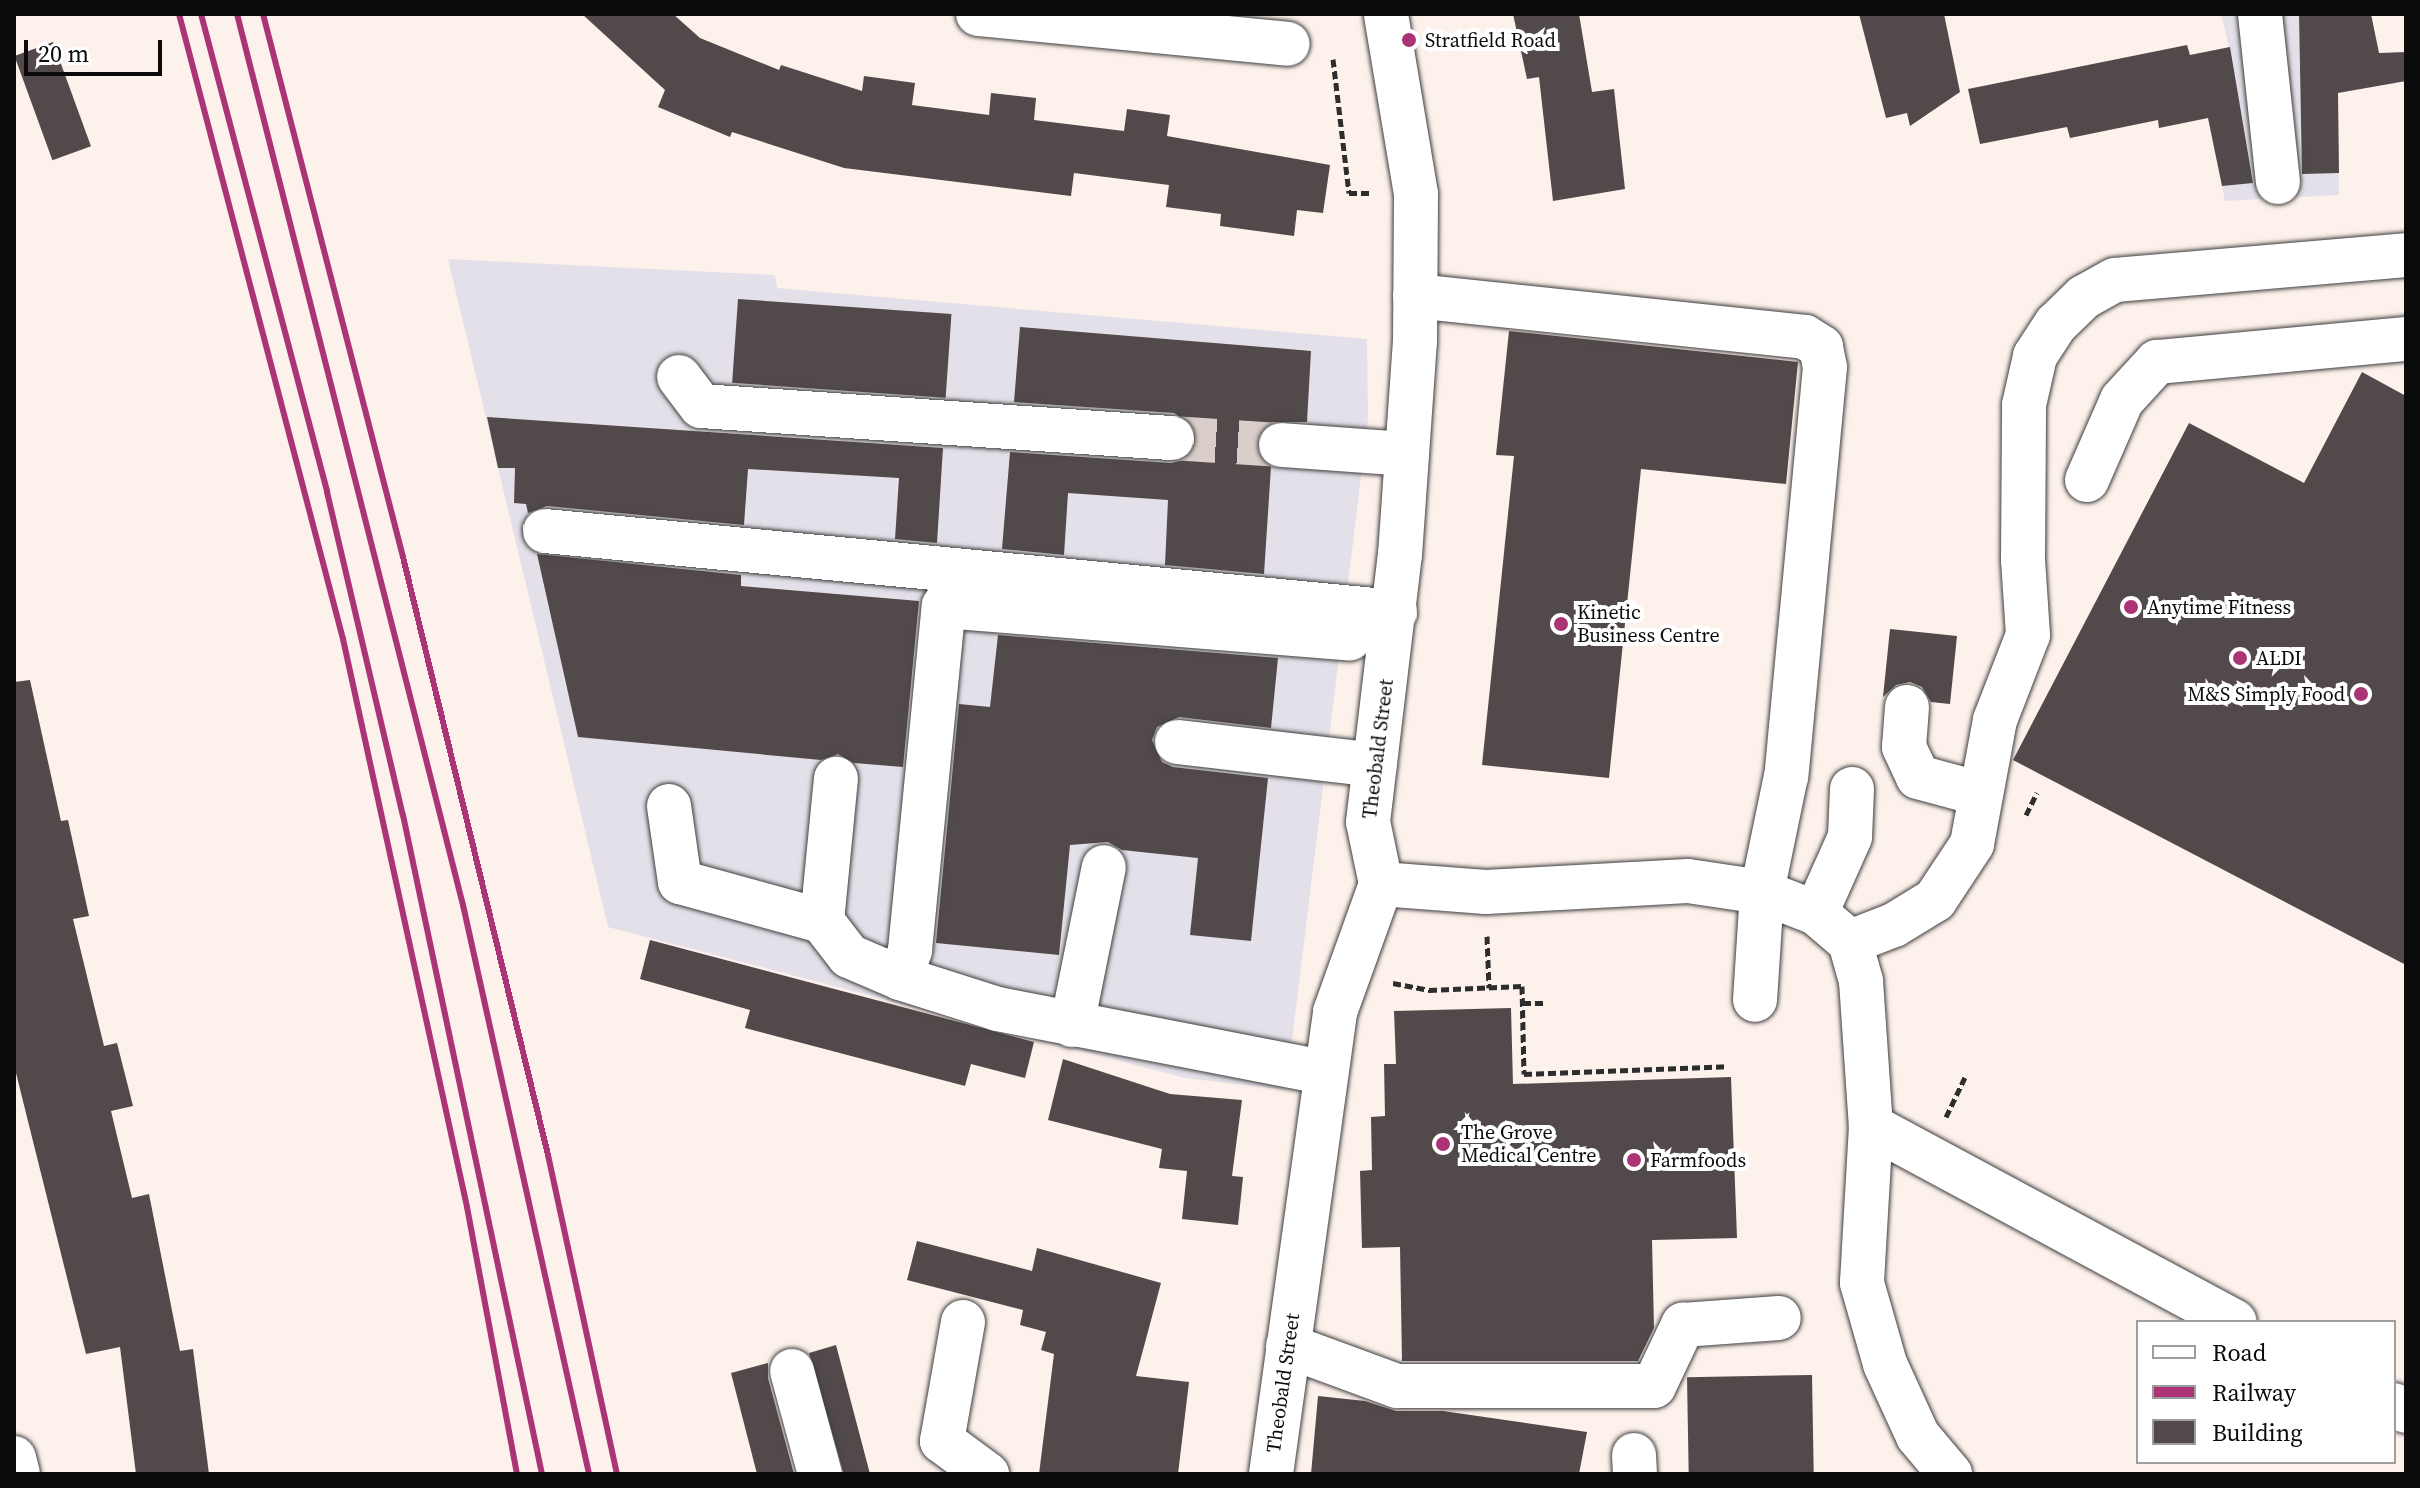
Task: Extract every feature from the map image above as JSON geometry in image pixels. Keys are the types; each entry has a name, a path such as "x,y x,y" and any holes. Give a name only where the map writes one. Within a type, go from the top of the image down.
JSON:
{"street":[{"path":"978,14 1288,44"},
{"name":"Theobald Street","path":"1271,1474 1335,1012 1381,884 1368,822 1393,627 1407,454 1415,296 1416,194 1386,14"},
{"path":"2260,14 2278,182"},
{"path":"1850,942 1894,925 1935,900 1972,844 1995,720 2028,635 2023,560 2024,405 2035,356 2056,324 2084,297 2115,280 2406,255"},
{"path":"1415,296 1805,337 1821,347 1825,367 1786,776 1762,892 1755,1000"},
{"path":"2087,480 2122,400 2157,362 2406,339"},
{"path":"679,377 701,406 1172,438"},
{"path":"1281,445 1407,454"},
{"path":"545,531 1393,627"},
{"path":"900,978 910,950 944,606 1393,627"},
{"path":"1907,707 1904,747 1918,777 1981,794"},
{"path":"1177,742 1375,765"},
{"path":"822,921 836,779"},
{"path":"1816,913 1850,837 1852,789"},
{"path":"669,806 680,882 822,921 849,956 900,978 972,1002 1072,1025 1326,1073"},
{"path":"1072,1025 1104,867"},
{"path":"1381,884 1486,892 1688,881 1762,892 1816,913 1850,942 1861,981 1871,1126 1862,1283 1885,1364 1918,1436 1950,1474"},
{"path":"1871,1126 2231,1320"},
{"path":"1288,1346 1397,1386 1654,1386 1683,1325 1779,1318"},
{"path":"963,1322 942,1441 987,1474"},
{"path":"792,1371 820,1474"},
{"path":"14,1458 18,1474"}],"path":[{"path":"1288,44 1331,50 1349,193 1416,194"},
{"path":"1487,935 1489,988"},
{"path":"1388,983 1429,990 1522,986 1524,1074 1728,1066"},
{"path":"1523,1003 1545,1003"},
{"path":"1941,1126 1966,1075"}],"shaded area":[{"path":"2221,14 2337,14 2339,195 2225,201 2195,54 2229,47"},
{"path":"448,259 775,275 777,288 1367,339 1368,420 1286,1090 1185,1078 608,927"}],"building":[{"path":"582,14 673,14 700,38 779,70 781,65 862,91 864,76 915,83 912,105 989,115 991,93 1036,98 1034,120 1124,131 1127,109 1170,115 1167,136 1330,165 1323,213 1297,210 1294,236 1220,226 1221,214 1166,207 1169,185 1074,173 1071,196 844,168 732,132 730,137 658,107 665,90"},
{"path":"1513,14 1579,14 1592,92 1614,89 1625,189 1553,201 1539,77 1527,79"},
{"path":"1859,14 1944,14 1960,92 1910,126 1907,113 1886,118"},
{"path":"2299,14 2371,14 2379,53 2406,52 2406,81 2338,93 2339,173 2302,174"},
{"path":"53,42 91,146 52,160 14,56"},
{"path":"2187,45 2190,55 2230,47 2253,183 2222,186 2208,118 2159,128 2158,120 2070,138 2067,127 1980,144 1968,89"},
{"path":"738,299 951,314 946,398 732,383"},
{"path":"1020,327 1311,351 1307,422 1271,422 1256,442 1259,457 1271,467 1264,574 1165,565 1168,500 1068,493 1064,555 1002,549 1010,452 1171,463 1184,460 1197,440 1194,426 1174,413 1014,402"},
{"name":"Kinetic Business Centre","path":"1509,331 1798,362 1786,484 1641,469 1609,778 1482,765 1514,456 1496,455"},
{"path":"2362,372 2406,396 2406,965 2013,760 2189,423 2304,483"},
{"path":"487,417 943,448 937,543 895,539 899,478 748,469 744,525 547,506 528,513 526,504 514,503 515,468 498,468"},
{"path":"537,554 741,575 741,586 919,601 903,767 854,763 838,754 821,760 578,737"},
{"path":"1890,629 1957,636 1950,704 1931,702 1922,687 1910,682 1896,685 1883,697"},
{"path":"998,635 1278,658 1271,728 1179,717 1157,727 1152,740 1162,762 1173,767 1268,778 1251,941 1190,935 1198,858 1122,850 1108,842 1070,845 1059,955 936,943 959,704 990,707"},
{"path":"30,680 61,821 68,820 89,916 73,919 104,1046 117,1043 133,1106 111,1111 132,1198 149,1194 180,1351 193,1349 209,1474 136,1474 120,1347 86,1354 14,1065 14,682"},
{"path":"650,940 1034,1042 1025,1078 971,1064 965,1086 745,1028 750,1010 640,979"},
{"path":"1511,1008 1513,1084 1731,1077 1737,1238 1652,1240 1654,1328 1638,1361 1402,1361 1400,1247 1362,1248 1360,1171 1372,1170 1371,1117 1385,1116 1384,1064 1396,1064 1394,1011"},
{"path":"1063,1059 1170,1094 1242,1100 1232,1176 1243,1177 1238,1225 1182,1219 1187,1171 1159,1168 1162,1149 1048,1120"},
{"path":"917,1241 1032,1271 1037,1248 1161,1283 1136,1376 1189,1382 1178,1474 1039,1474 1054,1354 1041,1350 1046,1332 1020,1325 1023,1310 907,1280"},
{"path":"836,1345 870,1474 844,1474 809,1353"},
{"path":"768,1363 768,1378 794,1474 757,1474 731,1373"},
{"path":"1812,1375 1814,1474 1689,1474 1687,1377"},
{"path":"1318,1396 1365,1401 1396,1411 1443,1411 1587,1432 1579,1474 1311,1474"}],"tunnel":[{"path":"1172,438 1281,445"}],"railway":[{"path":"179,14 343,639 467,1207 517,1474"},
{"path":"201,14 327,492 403,815 542,1474"},
{"path":"237,14 463,905 589,1474"},
{"path":"263,14 403,557 548,1155 617,1474"}],"place":[{"name":"Stratfield Road","path":"1409,40"},
{"name":"Anytime Fitness","path":"2131,607"},
{"name":"Kinetic Business Centre","path":"1561,624"},
{"name":"ALDI","path":"2240,658"},
{"name":"M&S Simply Food","path":"2361,694"},
{"name":"The Grove Medical Centre","path":"1443,1144"},
{"name":"Farmfoods","path":"1634,1160"}]}
